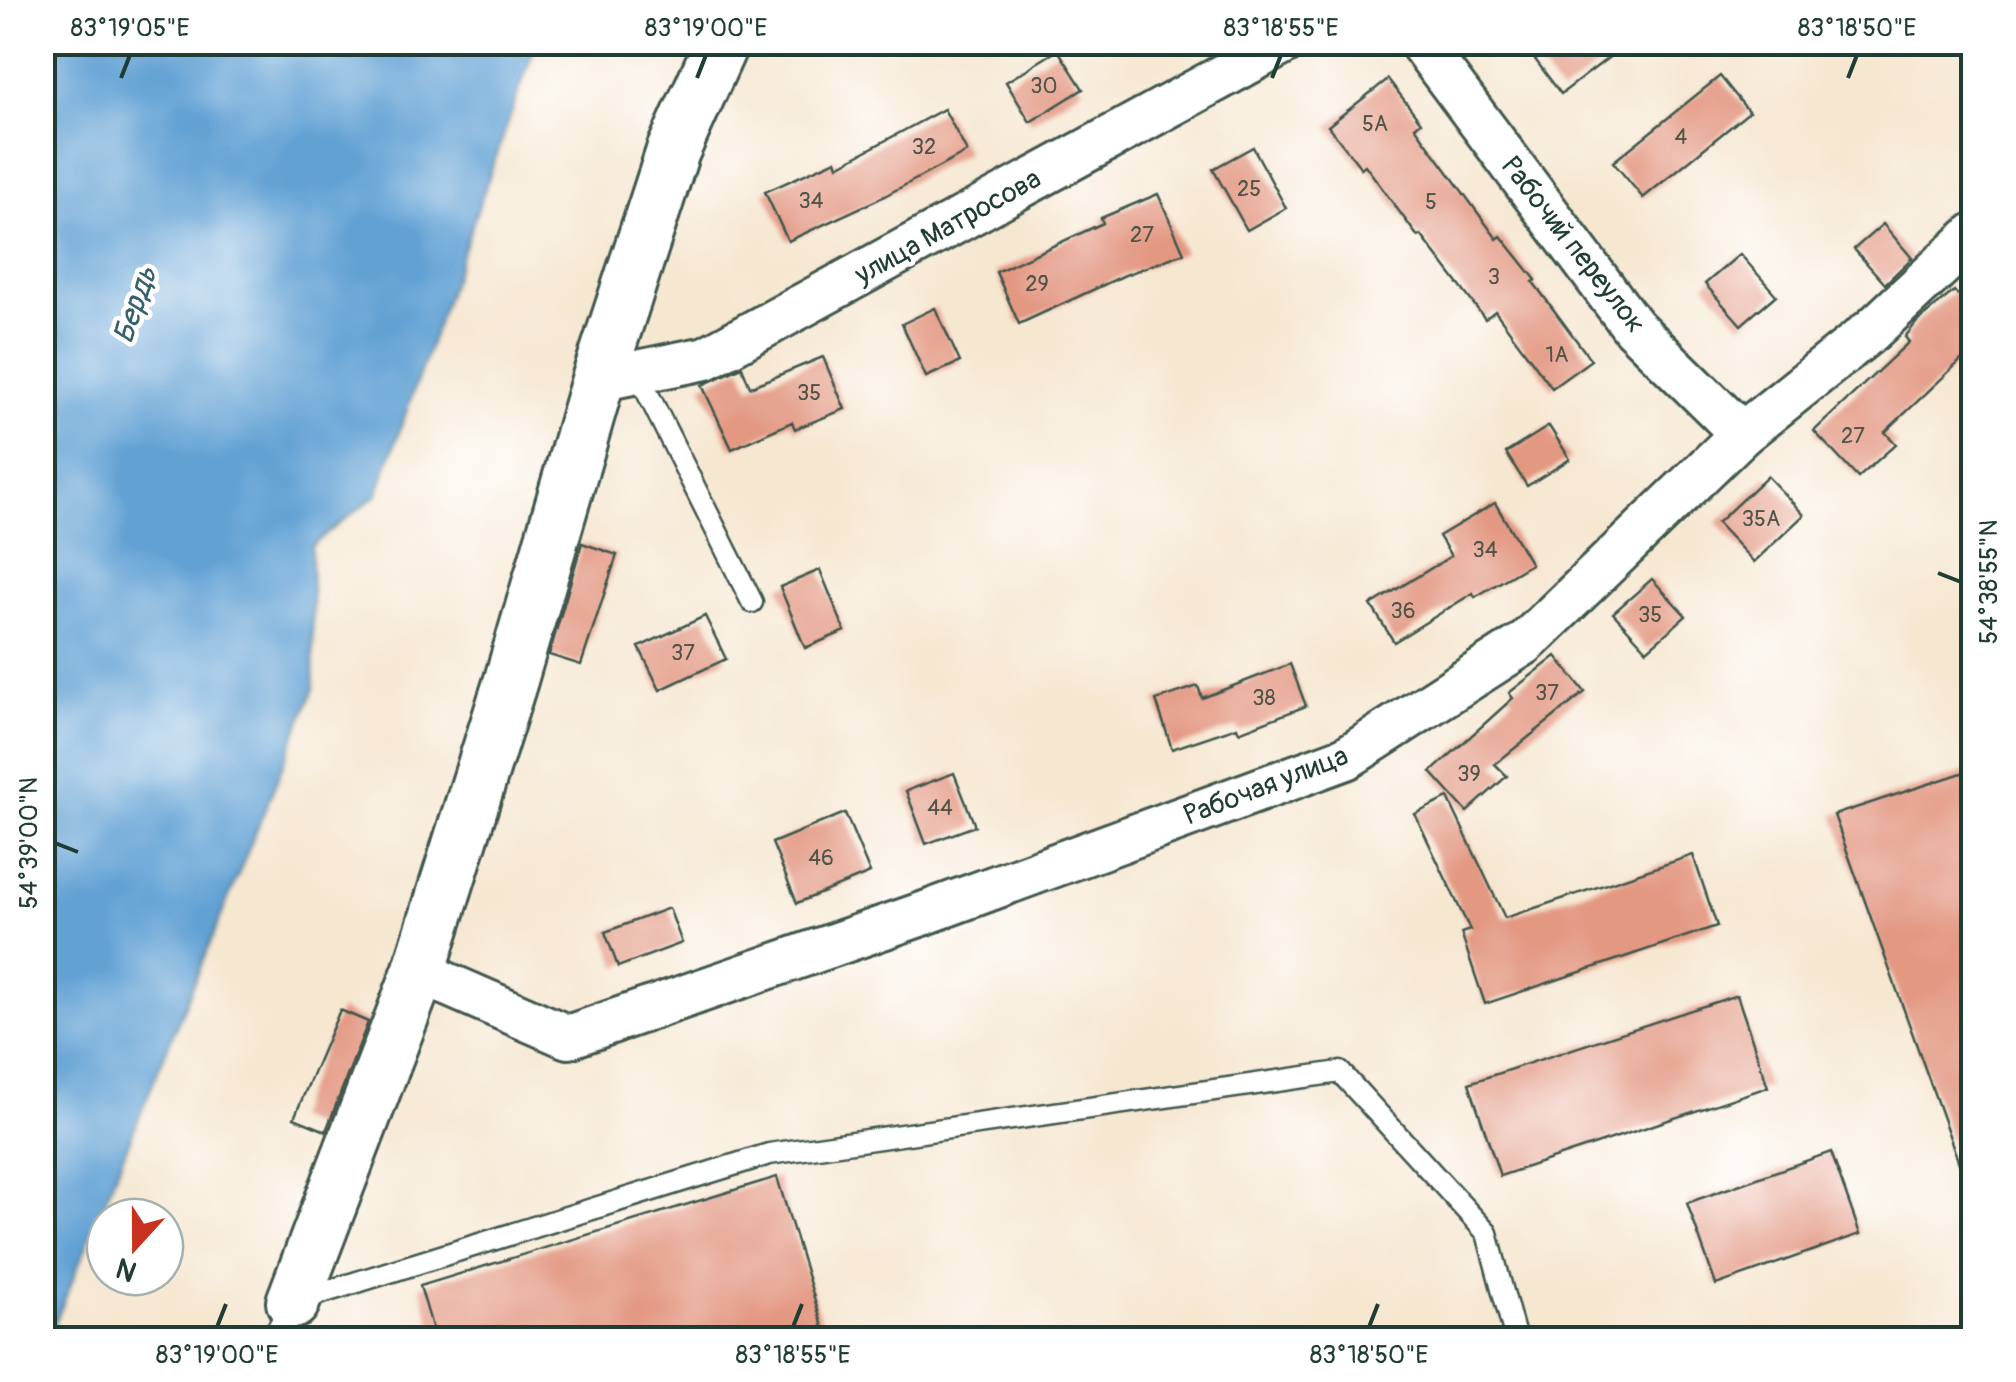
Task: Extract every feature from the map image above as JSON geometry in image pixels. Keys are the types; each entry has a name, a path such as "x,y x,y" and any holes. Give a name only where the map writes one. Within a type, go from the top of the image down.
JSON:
{"street":[{"path":"282,1320 419,972 511,680 618,376 673,151 722,42"},
{"name":"улица Матросова","path":"618,376 706,358 1286,42"},
{"name":"Рабочий переулок","path":"1420,42 1633,327 1742,434"},
{"name":"Рабочая улица","path":"419,972 568,1037 906,920 1346,758 1525,643 1742,434 1872,330 1974,235"}],"lane":[{"path":"618,376 752,602"},
{"path":"282,1320 769,1154 1340,1072 1487,1233 1516,1340"}],"water":[{"name":"Бердь","path":"42,43 536,43 377,495 311,546 314,689 106,1197 85,1197 85,1249 48,1340 42,1339"}],"building":[{"path":"1522,42 1629,42 1561,94"},
{"path":"1058,50 1083,89 1030,122 1006,82"},
{"path":"1720,76 1749,112 1643,198 1613,162"},
{"path":"1388,79 1421,122 1415,127 1497,239 1501,236 1536,280 1533,282 1591,360 1552,388 1495,311 1485,319 1365,165 1361,168 1328,126"},
{"path":"944,109 967,152 788,241 765,192 836,160 838,166"},
{"path":"1253,147 1286,208 1247,230 1213,169"},
{"path":"1158,194 1184,253 1125,275 1019,324 996,272 1103,223 1101,218"},
{"path":"1883,224 1912,258 1885,284 1854,249"},
{"path":"1740,254 1776,295 1741,325 1705,284"},
{"path":"1954,291 1974,312 1974,348 1885,432 1896,444 1858,478 1814,431 1909,342 1905,337 1917,322"},
{"path":"935,308 960,362 926,377 902,324"},
{"path":"823,357 845,409 795,429 792,422 732,449 702,385 742,367 750,387"},
{"path":"1549,426 1570,459 1527,486 1506,453"},
{"path":"1767,476 1804,515 1754,562 1717,523"},
{"path":"1495,503 1531,564 1475,597 1473,593 1394,642 1371,605 1451,556 1439,536"},
{"path":"582,543 617,555 581,665 549,655"},
{"path":"820,570 845,631 805,648 780,587"},
{"path":"1652,579 1686,616 1647,650 1613,613"},
{"path":"705,616 726,659 660,690 639,647"},
{"path":"1556,656 1585,692 1495,764 1507,776 1467,812 1431,772 1513,698 1509,693"},
{"path":"1290,664 1306,706 1239,732 1237,727 1172,749 1156,700 1198,686 1202,698"},
{"path":"1974,769 1974,1190 1969,1191 1834,815"},
{"path":"954,773 975,826 926,844 906,791"},
{"path":"1448,798 1505,918 1693,855 1717,926 1485,1004 1461,933 1470,930 1415,814"},
{"path":"845,813 870,873 797,903 772,843"},
{"path":"669,908 682,943 618,967 605,932"},
{"path":"1737,995 1768,1087 1500,1176 1469,1083"},
{"path":"340,1010 368,1022 326,1131 294,1118"},
{"path":"1831,1152 1860,1234 1716,1285 1687,1203"},
{"path":"777,1177 827,1340 436,1340 420,1286"}]}
